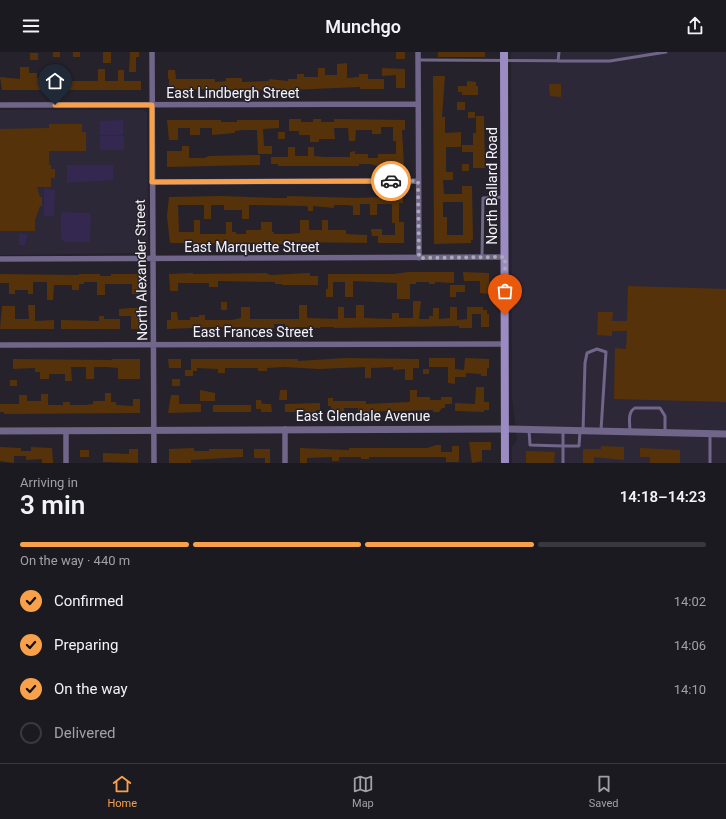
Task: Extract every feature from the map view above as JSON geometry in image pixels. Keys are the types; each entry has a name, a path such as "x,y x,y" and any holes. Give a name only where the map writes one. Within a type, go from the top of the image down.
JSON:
{"main road":[{"name":"North Ballard Road","path":"504,56 505,463"}],"street":[{"name":"North Alexander Street","path":"152,52 154,463"},
{"path":"418,52 419,258"},
{"name":"East Lindbergh Street","path":"0,105 418,104"},
{"path":"152,182 418,181"},
{"name":"East Marquette Street","path":"0,259 505,257"},
{"name":"East Frances Street","path":"0,345 505,344"},
{"path":"285,429 285,463"},
{"name":"East Glendale Avenue","path":"0,431 506,429 726,434"},
{"path":"66,431 66,463"}],"lane":[{"path":"558,61 559,52"},
{"path":"418,60 504,56 558,61 610,62 666,52"},
{"path":"482,257 483,198 505,197"},
{"path":"529,430 530,445 579,446 582,431 587,353 597,349 606,352 601,431"},
{"path":"630,432 630,413 632,410 635,408 660,408 666,416 666,433"},
{"path":"563,430 563,463"},
{"path":"710,434 710,463"}],"shaded area":[{"path":"511,52 726,52 726,463 512,463 512,447 517,440 512,397"},
{"path":"0,110 142,110 147,112 147,253 0,255"},
{"path":"123,120 123,135 100,135 100,121"},
{"path":"100,136 124,136 124,150 100,150"},
{"path":"67,165 113,165 113,180 67,183"},
{"path":"44,188 55,190 54,216 44,216"},
{"path":"61,212 91,213 90,242 64,242 61,238"},
{"path":"22,233 27,235 25,245 19,245 19,234"}],"building":[{"path":"53,52 60,52 60,57 53,57"},
{"path":"73,52 80,52 80,57 73,57"},
{"path":"103,52 111,52 111,63 103,63"},
{"path":"130,52 139,52 139,57 136,57 136,72 129,72"},
{"path":"396,52 405,52 405,59 396,59"},
{"path":"438,52 485,52 485,57 438,57"},
{"path":"30,53 38,53 38,60 30,60"},
{"path":"347,63 347,78 359,77 359,74 368,74 368,79 384,79 384,89 360,89 360,87 288,90 169,89 168,70 175,70 176,79 215,79 215,82 226,81 226,78 242,78 242,82 269,81 269,79 288,81 288,79 297,79 297,74 304,74 304,77 318,77 318,68 325,68 325,75 337,75 337,64"},
{"path":"20,67 29,67 29,73 37,73 37,78 65,75 66,81 98,81 98,69 105,69 105,81 118,81 118,70 124,70 124,81 141,81 141,90 2,90 0,77 20,79"},
{"path":"382,68 405,69 405,88 396,88 396,75 382,76"},
{"path":"433,76 445,76 442,117 445,117 445,133 461,132 461,147 446,147 446,172 453,172 453,180 443,180 444,194 462,194 462,186 472,186 473,240 471,240 471,243 434,244","holes":["443,202 463,202 463,235 447,235 447,217 443,217"]},
{"path":"467,81 476,82 476,86 478,86 478,95 462,95 462,92 458,92 458,86 467,86"},
{"path":"549,84 561,84 561,97 550,96"},
{"path":"457,102 465,102 465,110 457,110"},
{"path":"468,112 475,112 475,118 468,118"},
{"path":"476,116 484,116 485,168 473,168 473,152 462,152 462,145 473,145 473,133 476,133"},
{"path":"289,119 301,119 301,122 313,122 313,119 321,119 321,122 334,122 334,119 405,120 405,130 402,130 404,166 359,164 359,166 278,166 278,164 271,164 271,157 288,157 288,147 295,147 295,156 308,156 308,147 314,147 314,156 325,157 350,157 350,152 355,151 355,154 368,154 368,158 378,158 378,154 396,154 396,141 393,141 393,127 381,127 381,134 372,134 372,130 356,130 355,141 349,141 348,128 334,128 335,139 319,139 319,142 310,142 310,135 299,135 299,131 289,131"},
{"path":"167,120 221,120 221,122 237,122 237,120 279,120 279,128 263,129 264,146 272,146 272,154 258,154 257,130 243,130 235,131 235,133 212,135 212,128 200,128 200,135 190,135 190,128 178,128 178,140 169,140"},
{"path":"49,124 82,124 82,132 86,132 86,151 49,151 49,165 51,165 51,169 55,169 55,178 51,178 51,187 37,187 40,197 42,197 42,206 40,206 35,220 35,231 0,231 0,129 49,128"},
{"path":"278,132 285,132 285,139 278,139"},
{"path":"182,146 189,146 189,158 260,155 260,165 167,167 167,151 182,151"},
{"path":"462,164 469,164 469,171 462,171"},
{"path":"221,196 358,198 403,196 403,203 399,203 399,222 404,222 404,243 378,243 378,236 372,236 371,229 382,229 382,235 395,235 395,223 392,223 392,204 377,204 377,215 370,215 370,204 360,204 360,215 353,215 353,206 347,205 334,205 334,208 313,206 313,211 308,211 308,207 306,206 249,205 249,219 242,219 242,210 224,210 224,205 211,205 211,219 204,219 204,205 178,205 179,232 194,232 194,220 200,220 200,234 226,234 226,222 232,222 232,232 236,232 236,234 246,234 246,230 261,230 261,222 272,222 272,232 274,232 274,234 288,234 300,233 300,220 309,220 309,230 322,230 322,220 328,220 328,230 346,230 346,234 367,235 367,243 170,243 167,216 169,197"},
{"path":"408,272 454,272 454,283 435,282 435,284 429,284 429,282 416,282 416,284 410,284 410,299 397,299 397,283 353,281 353,297 345,297 345,282 333,282 333,297 326,297 326,289 328,289 328,274 394,274"},
{"path":"463,272 489,273 489,294 480,293 480,281 464,281"},
{"path":"266,273 270,275 310,273 310,276 318,276 318,285 282,285 275,284 275,282 218,281 218,287 209,287 209,283 178,283 178,291 170,291 169,274"},
{"path":"0,274 100,274 100,276 111,276 111,274 140,274 139,294 132,294 132,284 105,284 105,295 97,295 97,282 84,282 84,284 79,284 79,290 72,290 72,285 54,285 53,300 47,300 47,282 33,282 33,294 28,294 28,290 15,290 15,294 9,294 9,283 0,283"},
{"path":"450,285 465,285 465,292 456,292 456,297 450,297"},
{"path":"628,286 726,289 726,402 614,399 615,348 626,349 627,331 612,331 612,336 597,335 598,312 613,312 612,321 627,321"},
{"path":"413,301 421,301 419,319 429,319 429,316 433,316 433,308 439,308 439,319 450,318 450,307 457,307 457,320 467,319 467,307 483,307 483,310 487,310 487,314 489,314 489,327 481,327 481,314 472,314 472,328 459,328 459,326 334,328 297,327 285,329 285,324 274,324 274,328 217,327 167,329 167,320 171,320 171,312 177,312 178,320 190,320 190,317 205,315 205,320 232,320 241,318 241,307 250,307 250,319 299,319 299,305 307,305 307,318 338,319 338,307 344,307 344,318 356,318 356,305 364,305 364,318 392,319 392,313 399,313 399,318 413,318"},
{"path":"221,302 227,302 227,310 221,310"},
{"path":"28,305 35,305 35,321 54,320 54,329 0,329 2,306 15,306 15,319 29,319"},
{"path":"139,308 140,329 131,329 131,316 119,316 119,309"},
{"path":"99,316 104,316 104,319 120,319 120,329 61,329 61,320 99,321"},
{"path":"345,358 419,359 419,368 413,368 413,380 405,380 405,369 393,370 393,367 371,368 371,378 365,378 365,367 319,369 284,367 267,368 267,371 258,371 258,368 225,368 225,373 218,373 218,369 197,368 197,371 193,371 193,376 185,376 185,370 191,370 191,359 298,359 298,361"},
{"path":"429,358 455,358 455,369 464,370 465,358 489,359 489,368 487,368 487,376 466,373 466,377 455,377 455,384 448,383 448,367 429,367"},
{"path":"13,359 140,359 140,379 118,379 118,368 94,367 94,379 86,379 86,367 71,367 72,381 65,381 65,374 49,374 49,379 40,379 40,372 35,372 35,368 13,369"},
{"path":"168,359 181,359 181,368 169,368"},
{"path":"423,369 429,369 429,374 423,374"},
{"path":"172,379 180,379 180,386 172,386"},
{"path":"10,380 17,380 17,386 10,386"},
{"path":"476,387 484,387 484,402 489,402 489,410 484,410 484,412 455,411 455,403 475,404"},
{"path":"200,390 215,393 215,401 200,401"},
{"path":"280,390 287,390 287,400 279,400"},
{"path":"410,390 417,390 417,397 430,397 430,400 441,400 441,397 452,397 452,404 445,404 445,408 442,408 439,412 433,412 433,410 358,412 358,408 344,408 344,411 335,412 331,411 331,406 328,406 328,398 333,398 333,401 366,401 366,404 410,402"},
{"path":"105,393 111,393 111,402 116,402 116,405 133,406 133,399 140,399 140,413 4,414 4,412 0,412 0,404 19,404 19,395 27,395 27,401 41,401 41,394 48,394 48,405 63,405 63,402 70,402 70,405 86,405 93,404 93,401 105,401"},
{"path":"171,395 179,395 179,404 201,404 201,412 168,413"},
{"path":"256,400 261,400 262,404 271,404 272,412 261,412 261,409 256,409"},
{"path":"320,403 320,410 316,410 316,412 285,412 285,404"},
{"path":"213,405 251,405 251,412 213,412"},
{"path":"469,442 491,442 491,450 482,450 482,461 472,463"},
{"path":"441,445 441,452 452,452 452,446 459,446 459,462 446,462 446,457 369,457 369,459 361,459 361,457 339,457 339,461 332,461 332,457 307,458 307,463 300,463 300,448 349,450 349,448 427,448"},
{"path":"601,446 624,447 624,460 594,457 594,463 583,463 583,449 601,449"},
{"path":"0,447 21,448 21,451 31,451 31,447 52,448 53,463 42,463 42,459 26,460 26,456 14,456 14,463 0,461"},
{"path":"194,448 194,451 209,451 209,449 243,449 243,457 191,460 191,463 169,463 169,449"},
{"path":"640,448 680,450 680,463 650,463 650,457 640,457"},
{"path":"129,449 138,449 138,463 103,462 103,453 129,454"},
{"path":"254,449 270,449 270,463 265,463 265,458 254,458"},
{"path":"80,450 89,450 89,457 80,457"},
{"path":"526,451 555,452 554,463 526,463"}],"way so far":[{"path":"391,181 418,181 419,258 505,257 505,315"}],"route":[{"path":"55,105 152,105 152,182 391,181"}]}
